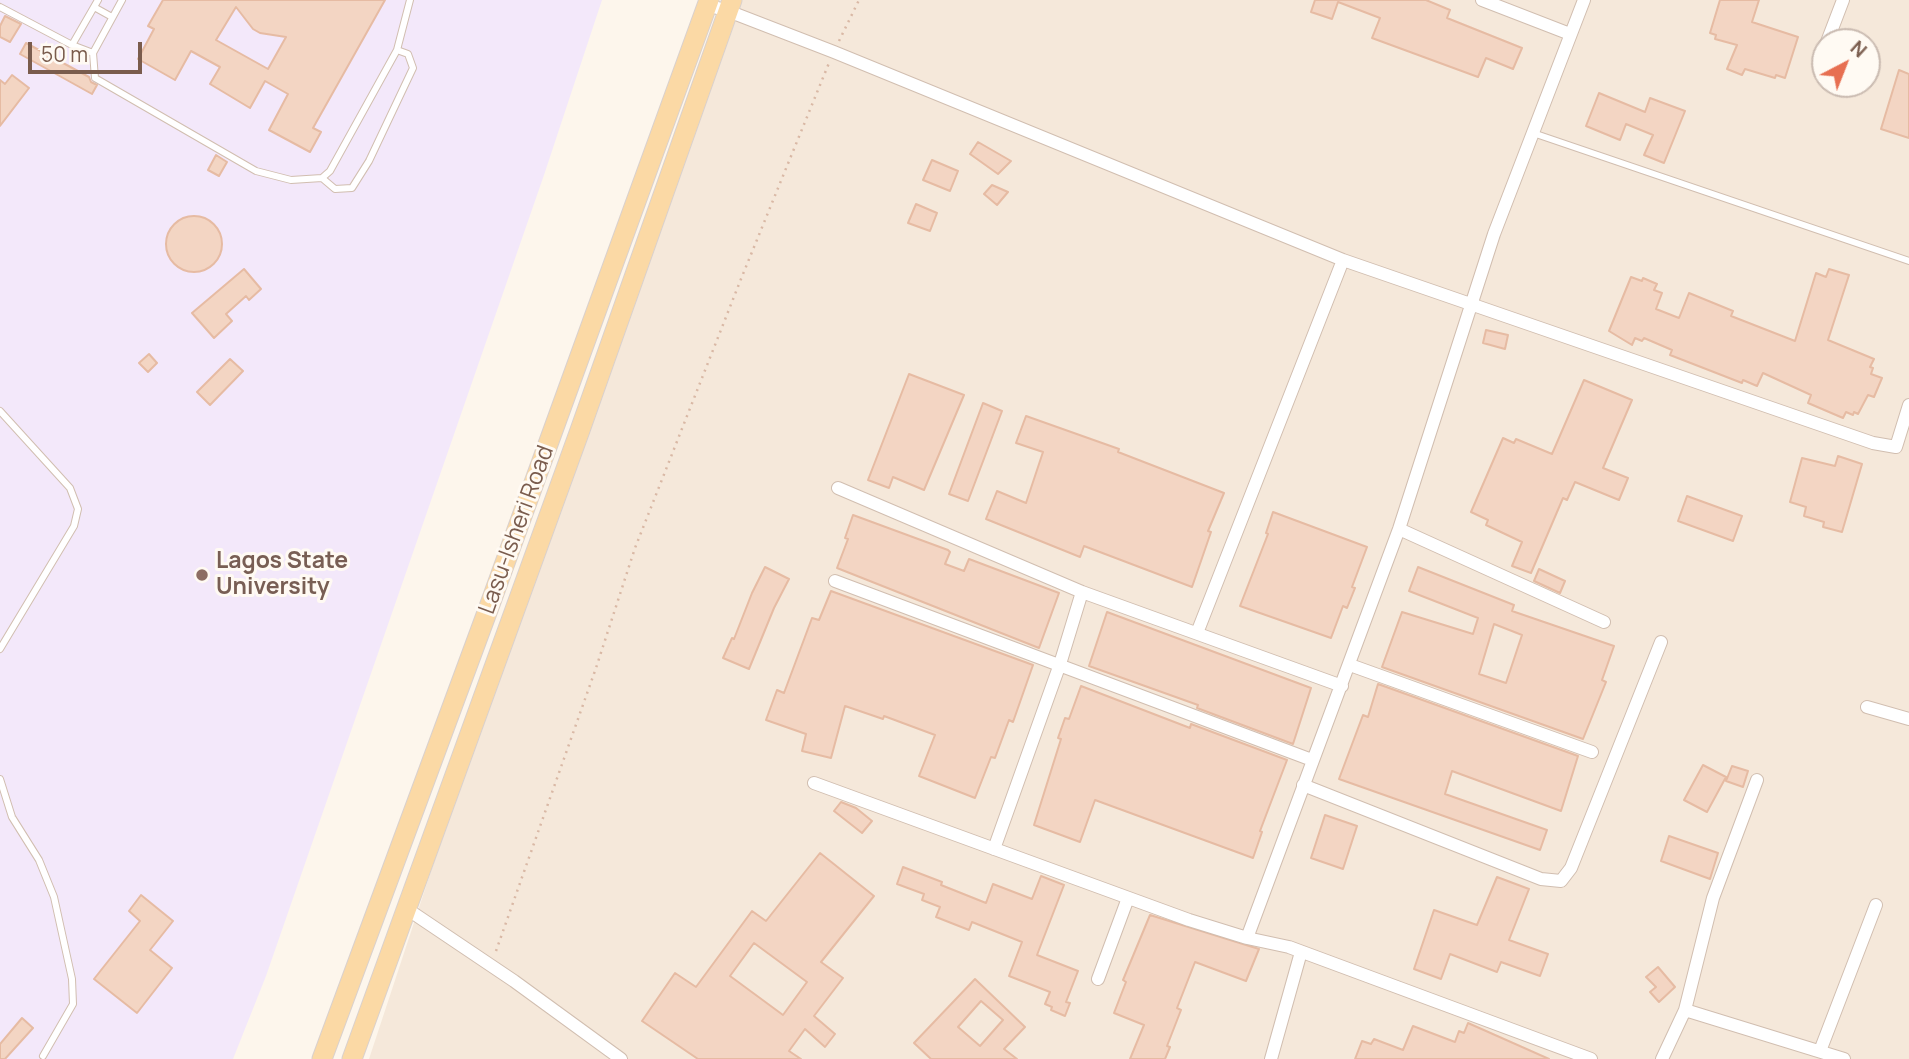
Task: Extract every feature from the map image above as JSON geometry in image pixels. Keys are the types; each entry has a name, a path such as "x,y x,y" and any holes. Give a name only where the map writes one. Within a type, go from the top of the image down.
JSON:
{"main road":[{"name":"Lasu-Isheri Road","path":"322,1059 494,595 708,3"},
{"name":"Lasu-Isheri Road","path":"352,1059 730,6"}],"street":[{"path":"1482,0 1570,34"},
{"path":"1247,938 1399,529 1494,234 1584,0"},
{"path":"1832,28 1843,0"},
{"path":"708,3 730,6 834,52 1343,260 1863,440 1909,452"},
{"path":"1197,633 1343,260"},
{"path":"1896,447 1909,405"},
{"path":"838,488 1082,592 1342,686"},
{"path":"1399,529 1604,622"},
{"path":"835,581 1312,760"},
{"path":"994,849 1060,664 1082,592"},
{"path":"1303,785 1541,879 1561,881 1570,868 1661,642"},
{"path":"1350,665 1592,752"},
{"path":"1867,707 1909,719"},
{"path":"1662,1059 1685,1010 1713,898 1757,780"},
{"path":"814,783 1128,898 1247,938 1301,951 1591,1059"},
{"path":"1098,979 1128,898"},
{"path":"1820,1051 1876,905"},
{"path":"407,909 621,1059"},
{"path":"1271,1059 1301,951"},
{"path":"1685,1010 1844,1059"}],"lane":[{"path":"72,45 98,0"},
{"path":"122,0 93,52 94,78 256,171 290,180 323,178 330,171 397,50 411,0"},
{"path":"0,7 72,45 93,52"},
{"path":"94,7 112,17"},
{"path":"323,178 335,189 352,188 369,161 413,68 408,54 397,50"},
{"path":"1533,133 1909,261"},
{"path":"0,411 70,488 78,509 74,526 0,649"},
{"path":"0,779 12,817 39,860 54,897 72,979 73,1004 43,1056"}],"path":[{"path":"491,966 596,668 635,548 741,279 834,52 859,0"}],"shaded area":[{"name":"Lagos State University","path":"0,0 602,0 544,175 266,976 233,1059 0,1059"},
{"path":"740,0 1909,0 1909,1059 369,1059 438,850"}],"building":[{"path":"163,0 385,0 313,128 321,132 310,152 269,130 288,94 265,81 250,108 210,84 220,67 191,51 175,80 138,59 154,29 148,26","holes":["236,7 253,29 260,33 286,37 268,69 216,40"]},
{"path":"1315,0 1426,0 1450,10 1447,18 1522,48 1513,69 1486,58 1478,77 1372,38 1380,18 1338,2 1332,19 1311,12"},
{"path":"1720,0 1759,0 1752,22 1798,37 1785,78 1776,75 1775,78 1745,69 1742,75 1727,69 1737,45 1715,39 1716,35 1710,33"},
{"path":"5,16 21,24 10,42 0,37 0,26"},
{"path":"26,43 89,77 91,82 97,85 92,94 20,54"},
{"path":"1899,70 1909,74 1909,138 1881,129"},
{"path":"12,75 29,88 0,126 0,80 5,84"},
{"path":"1599,93 1645,112 1650,98 1685,111 1664,163 1644,155 1653,135 1626,124 1620,140 1586,126"},
{"path":"978,142 1011,161 998,174 970,154"},
{"path":"216,155 227,162 219,176 208,170"},
{"path":"932,160 958,171 950,191 923,180"},
{"path":"992,185 1008,192 997,205 984,194"},
{"path":"916,204 937,213 930,231 908,223"},
{"path":"194,216 205,218 214,224 220,233 220,255 214,264 205,270 194,272 183,270 174,264 168,255 166,244 168,233 174,224 183,218"},
{"path":"244,269 261,289 249,300 246,296 226,314 232,321 214,338 192,313"},
{"path":"1829,269 1849,275 1828,340 1874,359 1870,367 1873,368 1871,374 1882,378 1874,397 1868,395 1858,414 1846,412 1843,418 1808,403 1811,395 1763,373 1757,386 1743,380 1742,383 1670,355 1672,350 1644,338 1642,341 1635,338 1632,345 1609,331 1631,277 1642,281 1643,278 1657,284 1654,290 1662,293 1656,309 1679,318 1689,293 1733,311 1731,316 1795,341 1816,273 1826,277"},
{"path":"1486,330 1508,335 1505,349 1483,343"},
{"path":"149,354 157,363 148,372 139,363"},
{"path":"230,359 243,371 210,405 197,392"},
{"path":"909,374 964,395 924,490 893,477 889,488 868,480"},
{"path":"1584,380 1632,400 1603,468 1628,478 1619,500 1575,482 1567,500 1563,498 1531,573 1512,566 1522,542 1486,525 1488,520 1471,512 1503,438 1514,443 1516,439 1552,454"},
{"path":"983,403 1002,411 968,501 949,494"},
{"path":"1026,416 1119,449 1118,452 1224,493 1208,531 1211,532 1192,587 1084,546 1080,557 986,519 997,491 1026,503 1043,452 1016,443"},
{"path":"1838,456 1862,464 1842,532 1823,527 1824,522 1804,516 1806,507 1790,502 1802,458 1835,466"},
{"path":"1687,496 1742,516 1733,541 1678,521"},
{"path":"1273,512 1367,547 1352,587 1355,588 1347,608 1343,606 1331,638 1240,606 1268,534 1266,533"},
{"path":"853,515 948,550 950,552 945,564 964,571 969,559 1059,593 1039,648 837,568 848,539 845,538"},
{"path":"765,567 789,579 749,669 723,658"},
{"path":"1418,567 1514,605 1512,611 1614,646 1602,680 1606,682 1583,739 1382,667 1402,612 1473,634 1478,618 1409,591","holes":["1494,624 1522,635 1506,683 1479,674"]},
{"path":"1539,569 1565,581 1560,593 1534,581"},
{"path":"831,591 1033,665 1013,722 1009,720 995,758 991,757 975,798 919,776 935,735 884,716 883,719 845,706 831,758 802,751 806,734 766,720 777,690 784,693 812,618 819,620"},
{"path":"1107,612 1311,688 1293,744 1197,708 1198,705 1089,666"},
{"path":"1378,684 1578,756 1561,811 1452,771 1445,794 1547,830 1540,850 1339,779 1363,715 1368,717"},
{"path":"1081,686 1190,728 1191,724 1287,760 1260,831 1262,832 1253,858 1095,800 1080,842 1034,825 1061,739 1058,738 1065,718 1069,719"},
{"path":"1703,765 1726,777 1707,812 1684,800"},
{"path":"1732,766 1748,771 1743,787 1726,781"},
{"path":"841,802 856,808 872,821 862,833 834,811"},
{"path":"1325,815 1357,826 1343,869 1311,858"},
{"path":"1669,836 1718,853 1710,879 1661,861"},
{"path":"820,853 874,896 821,962 843,978 814,1016 835,1034 825,1047 805,1029 789,1051 801,1059 698,1059 642,1021 675,973 696,987 752,911 766,921","holes":["754,943 807,982 783,1015 730,976"]},
{"path":"903,867 986,903 993,884 1032,899 1041,876 1064,885 1037,955 1078,971 1066,1002 1070,1003 1065,1016 1045,1004 1050,992 1009,976 1022,942 972,922 969,930 936,917 940,907 922,900 924,894 897,884"},
{"path":"1497,877 1529,889 1509,940 1548,954 1540,976 1501,962 1497,972 1450,954 1441,979 1414,969 1434,910 1477,925"},
{"path":"141,895 173,921 150,950 172,968 137,1013 94,979 140,921 129,911"},
{"path":"1150,915 1259,949 1246,981 1195,962 1177,1008 1181,1010 1167,1046 1170,1047 1165,1059 1130,1059 1144,1025 1114,1013 1126,982 1123,980"},
{"path":"1658,967 1675,987 1659,1002 1650,992 1656,987 1646,977"},
{"path":"975,979 1025,1027 1004,1049 1017,1059 931,1059 914,1043","holes":["981,1001 1003,1020 980,1046 958,1027"]},
{"path":"22,1018 33,1028 5,1059 0,1059 0,1044"},
{"path":"1468,1023 1549,1059 1355,1059 1362,1041 1371,1044 1374,1039 1403,1050 1413,1026 1455,1042 1459,1031 1464,1033"}],"place":[{"name":"Lagos State University","path":"202,575"}]}
